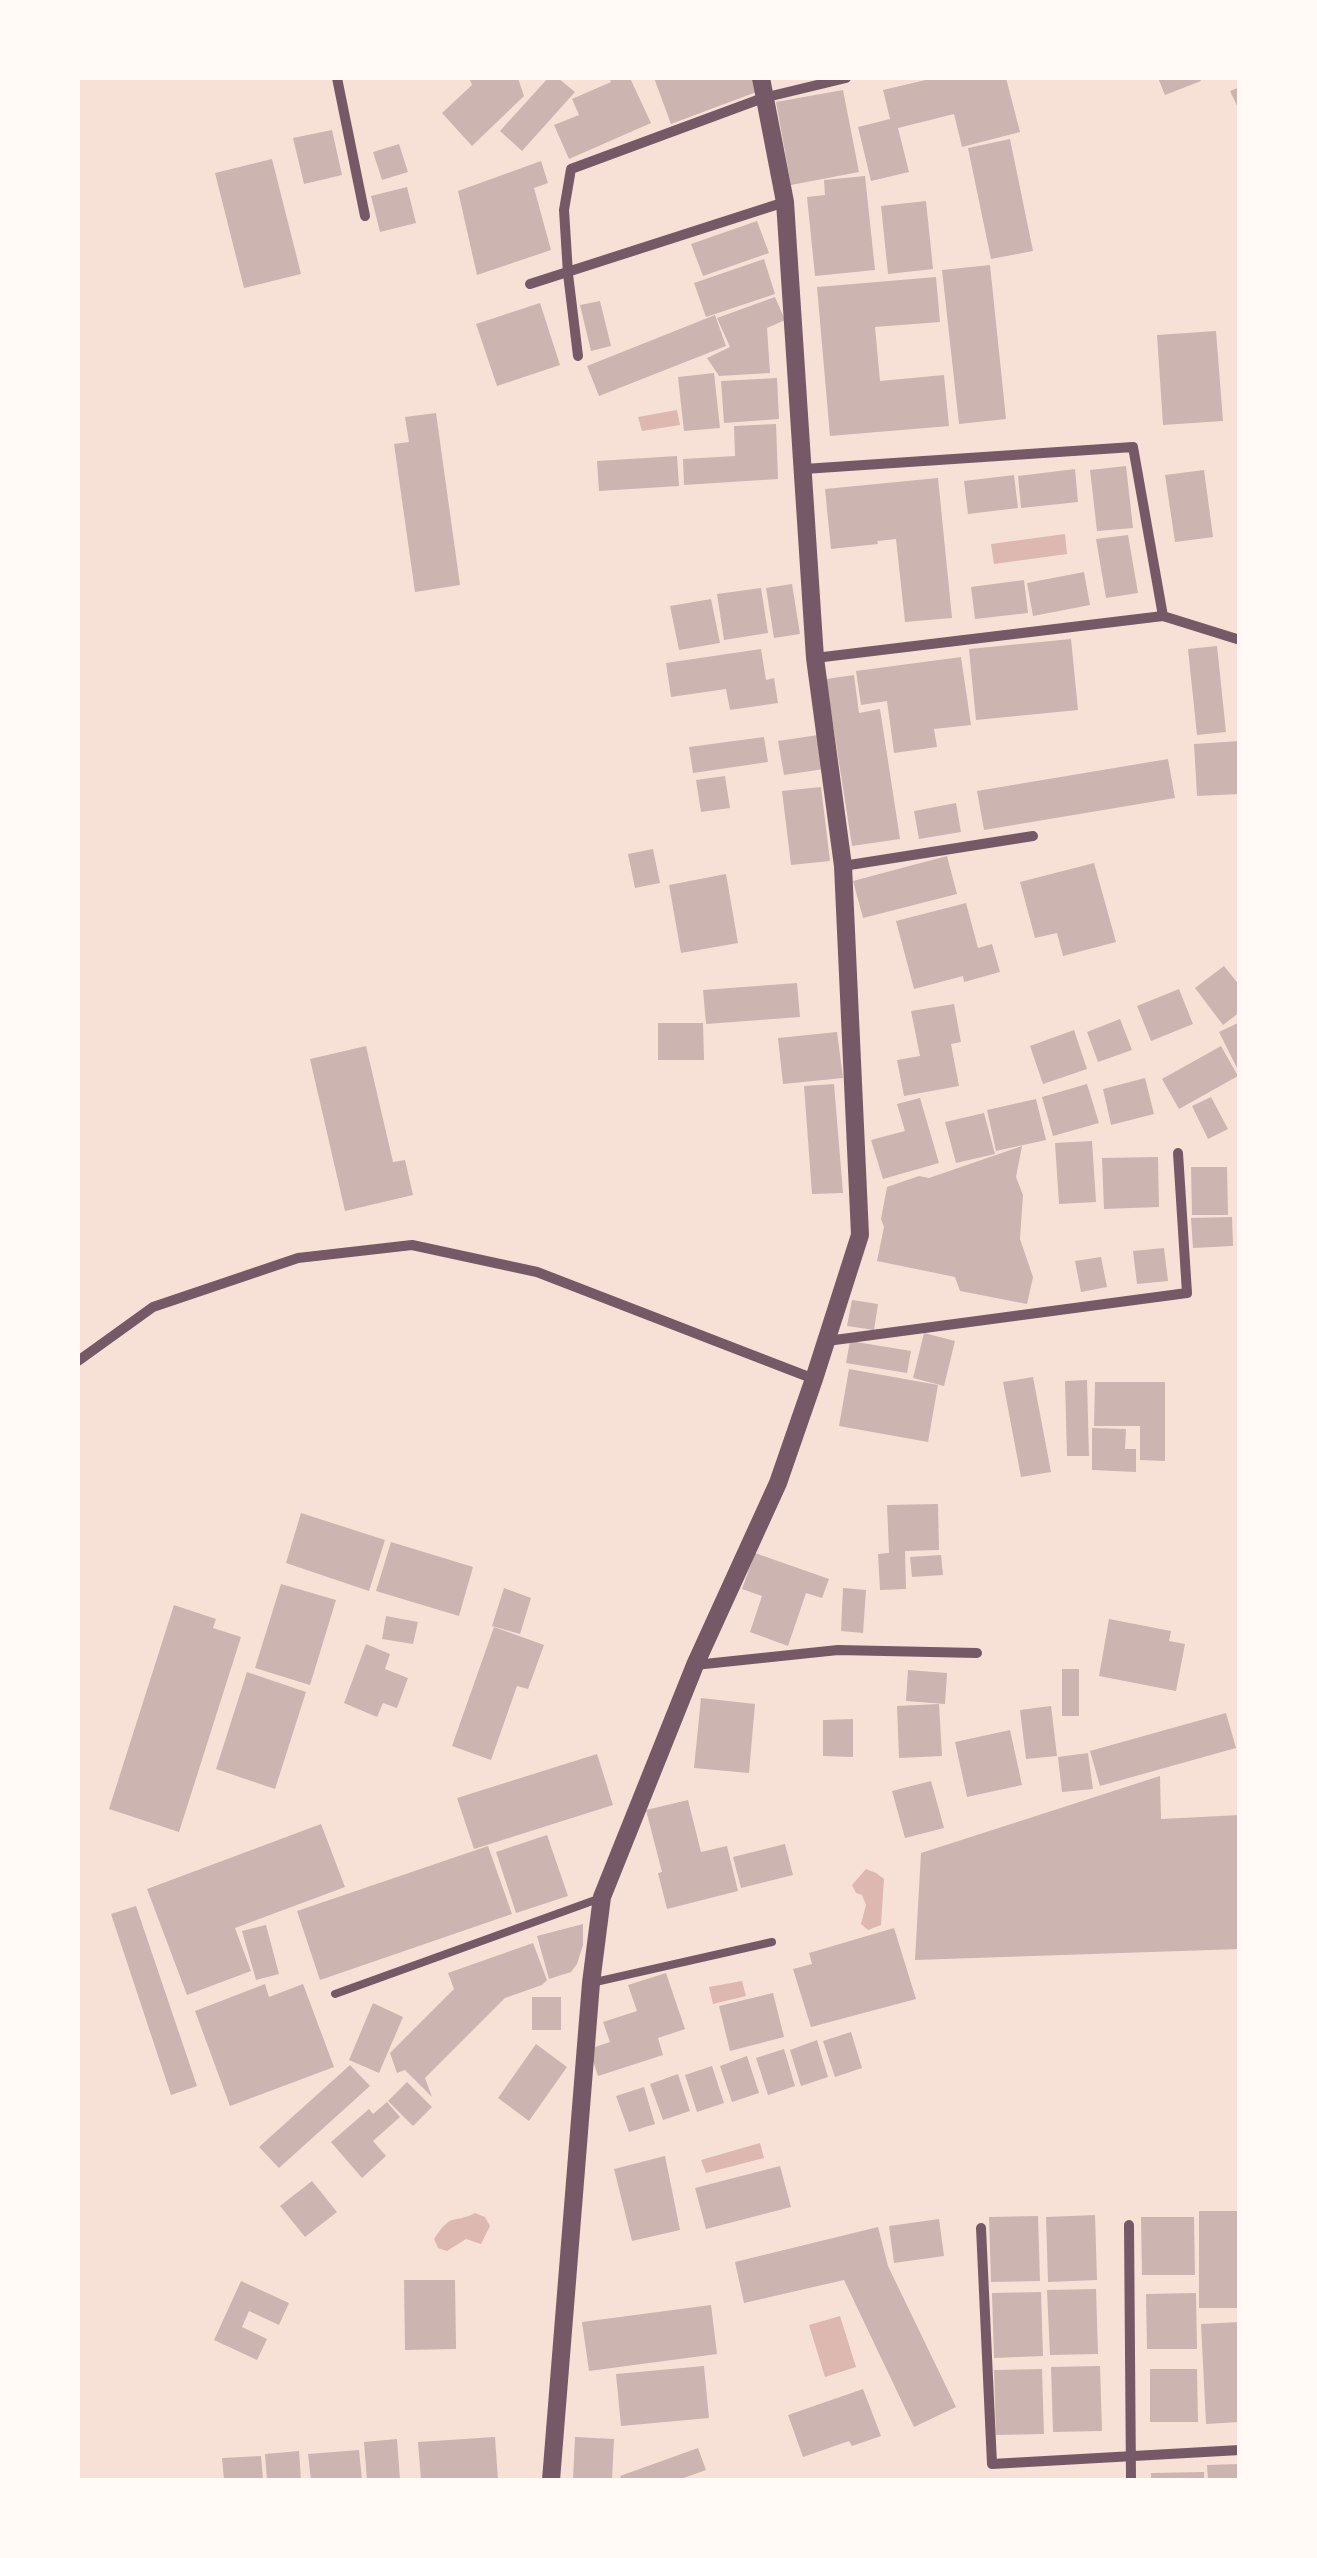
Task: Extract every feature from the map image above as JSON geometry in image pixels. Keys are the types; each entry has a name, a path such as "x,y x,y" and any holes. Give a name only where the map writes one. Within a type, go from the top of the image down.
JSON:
{"street":[{"path":"337,78 365,216"},
{"path":"551,2480 591,1983 602,1897 695,1665 778,1483 860,1235 843,866 815,658 785,202 761,78"},
{"path":"578,356 564,210 570,169 763,98 846,78"},
{"path":"530,284 785,202"},
{"path":"804,469 1134,447 1162,616"},
{"path":"815,658 1162,616 1240,640"},
{"path":"843,866 1033,836"},
{"path":"826,1341 1187,1294 1178,1153"},
{"path":"78,1361 153,1307 298,1258 412,1245 536,1272 814,1379"},
{"path":"695,1665 838,1650 977,1653"},
{"path":"1129,2224 1131,2480"},
{"path":"981,2228 992,2464 1240,2450"}],"lane":[{"path":"335,1994 602,1897"},
{"path":"591,1983 772,1942"}],"shaded area":[{"path":"677,410 680,425 642,431 638,417"},
{"path":"1065,534 1067,554 994,564 991,544"},
{"path":"866,1869 884,1879 881,1925 868,1930 861,1924 866,1905 852,1885"},
{"path":"742,1981 746,1996 713,2004 709,1987"},
{"path":"760,2143 764,2158 706,2173 701,2160"},
{"path":"475,2213 485,2217 490,2226 481,2244 466,2239 447,2251 438,2248 434,2239 445,2224"},
{"path":"840,2316 856,2367 825,2377 809,2325"}],"building":[{"path":"469,78 518,78 524,96 472,146 442,113 472,85"},
{"path":"548,78 558,78 575,92 522,151 500,131"},
{"path":"609,78 630,78 651,123 569,159 554,125 579,115 572,99 611,82"},
{"path":"654,78 754,78 759,91 671,124"},
{"path":"934,78 1006,78 1020,132 962,147 954,114 898,128 909,172 871,181 858,127 890,119 883,90"},
{"path":"1158,78 1199,78 1201,81 1165,95"},
{"path":"1240,87 1240,112 1230,91"},
{"path":"843,90 859,172 791,185 776,102"},
{"path":"332,130 342,175 304,184 293,138"},
{"path":"1010,139 1033,251 991,259 968,148"},
{"path":"399,144 408,172 382,180 373,152"},
{"path":"272,159 301,274 244,288 215,173"},
{"path":"541,161 548,183 534,188 551,250 477,275 458,191"},
{"path":"865,176 875,270 815,276 807,197 825,195 824,180"},
{"path":"407,187 416,223 380,232 371,196"},
{"path":"926,201 933,269 888,274 881,206"},
{"path":"757,221 769,253 703,276 691,244"},
{"path":"764,259 775,294 706,317 694,283"},
{"path":"990,265 1006,419 959,424 942,270"},
{"path":"936,277 940,322 875,327 880,381 944,375 949,426 830,436 817,287"},
{"path":"775,297 785,320 767,328 770,373 719,376 707,358 730,347 717,318"},
{"path":"600,301 611,346 591,351 580,305"},
{"path":"540,303 560,365 497,386 476,324"},
{"path":"715,315 726,346 599,396 587,366"},
{"path":"1216,331 1223,421 1163,425 1157,335"},
{"path":"714,373 720,428 684,431 678,377"},
{"path":"777,378 779,419 724,423 721,381"},
{"path":"436,413 460,585 415,592 394,444 409,442 405,417"},
{"path":"776,424 778,479 684,485 683,459 735,456 734,426"},
{"path":"677,456 679,486 599,491 597,461"},
{"path":"1126,466 1133,528 1097,531 1090,470"},
{"path":"1075,469 1078,502 1021,508 1018,476"},
{"path":"1204,470 1213,537 1175,542 1165,475"},
{"path":"1014,475 1018,508 968,514 964,481"},
{"path":"938,478 952,618 905,622 896,539 831,549 825,489"},
{"path":"1128,535 1138,593 1106,598 1096,539"},
{"path":"1084,572 1090,605 1033,616 1027,583"},
{"path":"1024,580 1028,613 975,619 971,587"},
{"path":"792,584 800,634 774,638 766,588"},
{"path":"761,588 768,633 724,640 717,594"},
{"path":"711,599 720,643 679,650 670,606"},
{"path":"1071,639 1078,710 976,720 969,649"},
{"path":"1217,646 1226,732 1197,735 1188,649"},
{"path":"761,649 766,680 774,678 778,703 730,710 726,689 671,697 666,663"},
{"path":"961,657 971,725 934,729 937,747 894,753 887,701 861,705 856,671"},
{"path":"854,675 859,713 880,709 900,839 852,846 826,679"},
{"path":"818,735 824,769 784,775 778,741"},
{"path":"764,737 768,762 693,773 689,747"},
{"path":"1240,741 1240,794 1197,796 1194,744"},
{"path":"1168,759 1175,798 984,830 977,791"},
{"path":"725,776 730,808 701,812 696,780"},
{"path":"821,787 830,861 791,865 782,791"},
{"path":"956,803 961,832 919,839 914,811"},
{"path":"653,849 660,883 635,888 628,854"},
{"path":"947,856 957,894 863,918 853,881"},
{"path":"1094,863 1116,942 1063,956 1057,933 1035,938 1020,882"},
{"path":"726,874 738,943 681,953 669,885"},
{"path":"966,903 978,948 992,944 1000,972 964,982 963,976 914,989 896,921"},
{"path":"1224,966 1240,986 1240,1012 1223,1025 1195,988"},
{"path":"797,983 800,1017 706,1024 703,990"},
{"path":"1179,989 1193,1024 1151,1041 1137,1006"},
{"path":"954,1004 961,1042 951,1044 959,1086 904,1096 897,1060 920,1056 911,1011"},
{"path":"1120,1019 1132,1050 1098,1062 1087,1032"},
{"path":"1240,1022 1240,1074 1219,1032"},
{"path":"658,1023 703,1023 704,1060 658,1060"},
{"path":"1074,1030 1087,1069 1043,1084 1030,1046"},
{"path":"837,1032 843,1078 783,1084 778,1038"},
{"path":"366,1046 393,1162 405,1160 413,1195 345,1211 310,1059"},
{"path":"1221,1046 1238,1076 1179,1109 1162,1079"},
{"path":"1145,1078 1154,1114 1111,1125 1103,1089"},
{"path":"834,1084 843,1193 812,1194 804,1086"},
{"path":"1087,1084 1099,1123 1053,1136 1042,1097"},
{"path":"1211,1097 1228,1129 1208,1139 1192,1106"},
{"path":"920,1098 939,1163 883,1179 871,1140 905,1131 897,1104"},
{"path":"1036,1099 1046,1140 996,1151 987,1110"},
{"path":"984,1113 995,1154 956,1163 945,1122"},
{"path":"1092,1141 1096,1202 1059,1204 1055,1143"},
{"path":"1022,1146 1016,1177 1023,1195 1020,1239 1033,1277 1027,1304 960,1291 955,1277 877,1261 887,1187 919,1176 929,1178"},
{"path":"1158,1157 1159,1207 1104,1209 1102,1158"},
{"path":"1191,1167 1227,1167 1228,1215 1192,1215"},
{"path":"1232,1217 1233,1246 1193,1248 1191,1218"},
{"path":"1164,1248 1168,1281 1137,1284 1133,1251"},
{"path":"1101,1257 1107,1287 1081,1292 1075,1261"},
{"path":"852,1300 878,1304 874,1330 847,1326"},
{"path":"924,1333 955,1341 944,1386 913,1378"},
{"path":"850,1341 911,1351 907,1373 846,1363"},
{"path":"849,1369 938,1385 928,1442 839,1426"},
{"path":"1033,1377 1051,1472 1021,1477 1003,1382"},
{"path":"1087,1380 1089,1456 1067,1456 1065,1381"},
{"path":"1095,1382 1165,1382 1165,1461 1140,1460 1140,1426 1094,1426"},
{"path":"1092,1428 1126,1429 1125,1449 1136,1449 1136,1472 1092,1470"},
{"path":"938,1504 939,1550 905,1551 906,1589 880,1590 878,1554 889,1553 887,1505"},
{"path":"301,1513 385,1540 369,1591 286,1563"},
{"path":"391,1542 473,1567 459,1616 376,1591"},
{"path":"755,1553 829,1579 822,1598 806,1593 788,1646 750,1632 762,1596 742,1589"},
{"path":"941,1555 943,1575 912,1577 910,1557"},
{"path":"281,1584 336,1600 310,1685 255,1668"},
{"path":"504,1588 531,1598 520,1634 492,1626"},
{"path":"843,1588 866,1590 863,1633 841,1631"},
{"path":"174,1605 216,1619 213,1628 241,1637 179,1832 109,1809"},
{"path":"386,1616 418,1622 413,1644 382,1639"},
{"path":"1109,1619 1171,1631 1169,1641 1185,1644 1176,1691 1099,1676"},
{"path":"494,1627 544,1645 528,1689 517,1686 491,1760 452,1746"},
{"path":"366,1644 390,1654 385,1669 408,1678 397,1708 383,1703 377,1717 344,1703"},
{"path":"1062,1669 1079,1669 1079,1716 1062,1716"},
{"path":"908,1670 947,1673 945,1704 906,1701"},
{"path":"247,1672 306,1692 275,1789 216,1769"},
{"path":"701,1698 755,1704 749,1773 694,1768"},
{"path":"939,1704 942,1756 899,1758 897,1706"},
{"path":"1051,1706 1057,1756 1026,1759 1020,1710"},
{"path":"1226,1713 1236,1748 1100,1786 1090,1751"},
{"path":"853,1719 853,1757 823,1756 823,1720"},
{"path":"1010,1730 1022,1785 967,1797 955,1742"},
{"path":"1088,1753 1093,1789 1062,1792 1058,1757"},
{"path":"597,1754 613,1805 474,1849 457,1798"},
{"path":"1160,1776 1161,1819 1240,1815 1240,1949 915,1960 921,1853"},
{"path":"931,1781 944,1828 905,1838 892,1791"},
{"path":"688,1800 701,1852 727,1846 738,1891 667,1909 646,1810"},
{"path":"321,1824 345,1887 235,1928 251,1971 187,1995 147,1889"},
{"path":"547,1835 568,1896 516,1913 496,1852"},
{"path":"785,1844 793,1875 741,1888 733,1857"},
{"path":"488,1846 512,1914 320,1980 297,1911"},
{"path":"136,1906 197,2086 171,2095 111,1914"},
{"path":"583,1924 583,1945 577,1964 571,1972 549,1979 537,1936"},
{"path":"266,1925 279,1974 256,1980 242,1931"},
{"path":"894,1928 916,1999 811,2027 793,1969 812,1964 809,1953"},
{"path":"533,1943 547,1980 505,1998 425,2078 432,2097 405,2070 397,2073 390,2053 454,1989 448,1973"},
{"path":"666,1973 685,2029 658,2038 663,2055 598,2076 589,2049 610,2042 603,2022 637,2011 628,1985"},
{"path":"265,1984 269,1997 303,1984 334,2067 230,2106 195,2011"},
{"path":"773,1993 784,2037 730,2051 719,2006"},
{"path":"532,1997 561,1997 561,2030 532,2030"},
{"path":"373,2003 403,2017 379,2073 349,2060"},
{"path":"851,2032 862,2068 835,2077 823,2041"},
{"path":"817,2040 828,2077 801,2086 790,2050"},
{"path":"536,2044 567,2067 529,2121 498,2098"},
{"path":"784,2049 795,2086 768,2095 756,2058"},
{"path":"747,2056 759,2093 732,2102 720,2066"},
{"path":"350,2065 370,2086 279,2168 259,2147"},
{"path":"712,2066 724,2103 697,2112 685,2075"},
{"path":"678,2074 690,2111 663,2120 650,2084"},
{"path":"407,2082 432,2107 413,2126 388,2101"},
{"path":"644,2087 655,2124 629,2132 616,2096"},
{"path":"387,2102 400,2117 373,2141 386,2156 362,2178 331,2142 369,2109 373,2114"},
{"path":"665,2156 680,2230 632,2241 614,2169"},
{"path":"780,2166 791,2207 706,2229 695,2188"},
{"path":"312,2181 337,2212 305,2237 280,2206"},
{"path":"1199,2211 1240,2211 1240,2308 1199,2308"},
{"path":"1095,2215 1097,2280 1048,2282 1046,2217"},
{"path":"1038,2216 1040,2281 991,2282 989,2217"},
{"path":"1141,2217 1194,2217 1195,2275 1142,2275"},
{"path":"939,2219 944,2256 894,2263 889,2226"},
{"path":"878,2227 888,2266 956,2407 914,2427 844,2280 744,2303 735,2262"},
{"path":"404,2280 455,2280 456,2349 405,2350"},
{"path":"241,2281 289,2303 279,2325 249,2311 242,2327 267,2339 257,2360 214,2340"},
{"path":"1096,2289 1098,2354 1050,2355 1047,2290"},
{"path":"1041,2292 1043,2356 994,2358 992,2293"},
{"path":"1196,2293 1197,2349 1147,2349 1146,2294"},
{"path":"711,2305 717,2354 589,2371 582,2322"},
{"path":"1240,2322 1240,2422 1206,2424 1201,2324"},
{"path":"704,2366 709,2418 621,2426 616,2374"},
{"path":"1100,2366 1102,2431 1053,2432 1051,2367"},
{"path":"1042,2369 1044,2434 996,2435 994,2370"},
{"path":"1150,2369 1197,2369 1198,2422 1150,2422"},
{"path":"863,2389 881,2436 852,2446 849,2441 803,2457 788,2415"},
{"path":"495,2437 498,2480 421,2480 418,2442"},
{"path":"575,2437 614,2439 612,2480 573,2480"},
{"path":"397,2439 400,2480 367,2480 364,2442"},
{"path":"698,2448 706,2470 678,2480 622,2480 620,2476"},
{"path":"359,2450 362,2480 311,2480 308,2454"},
{"path":"299,2451 301,2480 267,2480 265,2454"},
{"path":"261,2456 263,2480 224,2480 222,2458"},
{"path":"1240,2464 1240,2480 1208,2480 1207,2465"},
{"path":"1204,2472 1204,2480 1151,2480 1151,2473"}]}
